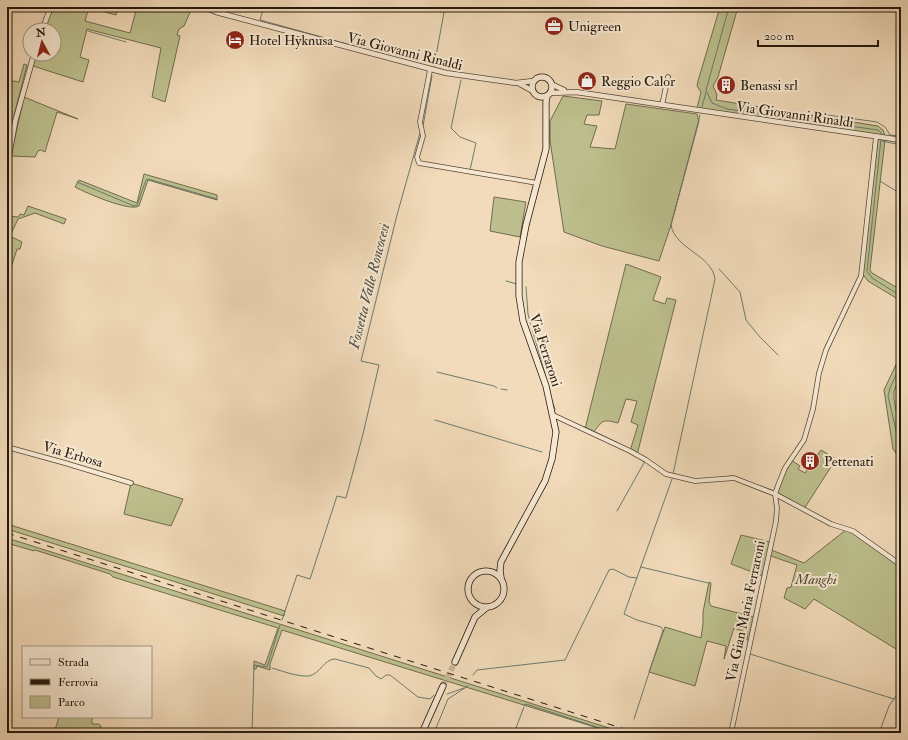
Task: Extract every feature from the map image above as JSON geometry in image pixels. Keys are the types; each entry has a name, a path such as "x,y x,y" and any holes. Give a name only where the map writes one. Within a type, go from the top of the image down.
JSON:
{"main road":[{"path":"543,77 549,80 551,84 549,94 542,98 537,97 532,90 534,81 537,78 543,77"},
{"name":"Via Ferraroni","path":"490,571 501,562 537,498 549,469 556,432 541,370 523,320 520,305 519,262 546,149 545,111 549,94"},
{"name":"Via Ferraroni","path":"537,97 545,111"},
{"name":"Via Ferraroni","path":"501,562 501,578"},
{"path":"455,662 475,617 486,608 496,605 503,598 505,588 501,578 490,571 480,572 470,580 468,594 474,602 486,608"},
{"path":"474,602 475,617"},
{"path":"422,733 443,686"}],"street":[{"path":"45,22 51,7"},
{"name":"Via Giovanni Rinaldi","path":"204,7 221,13 430,70 466,77 516,83 534,81"},
{"name":"Via Giovanni Rinaldi","path":"212,7 221,13"},
{"path":"7,166 15,122 32,62"},
{"path":"430,70 420,125 423,131 423,139 417,157 420,164 537,183"},
{"path":"662,105 668,77"},
{"name":"Via Giovanni Rinaldi","path":"516,83 532,90"},
{"name":"Via Giovanni Rinaldi","path":"551,84 567,91 901,140"},
{"name":"Via Giovanni Rinaldi","path":"549,94 567,91"},
{"name":"Via Gian Maria Ferraroni","path":"731,733 776,521 778,508 775,494 783,472 804,440 813,409 819,373 826,350 860,279 878,137"},
{"path":"553,415 646,460 664,474 698,481 734,478 775,494 829,523 853,531 901,565"},
{"name":"Via Erbosa","path":"7,447 65,462 132,484"}],"green space":[{"path":"53,7 89,7 85,21 130,33 137,7 192,8 184,26 179,29 177,35 180,36 165,102 152,97 161,48 87,29 80,57 89,60 83,82 33,66 34,62 62,62 62,22 46,22"},
{"path":"96,7 118,7 116,15 97,10"},
{"path":"720,7 738,7 718,77 713,86 717,95 716,100 878,126 883,130 885,136 697,108 701,92 697,86 698,81"},
{"path":"24,64 27,65 11,127 7,154 7,80 19,82"},
{"path":"563,96 602,101 599,115 587,115 584,124 597,126 590,147 615,149 626,104 697,114 699,121 671,225 659,261 602,246 564,232 550,141 550,121"},
{"path":"24,97 78,119 57,112 45,152 41,150 38,151 35,157 11,156"},
{"path":"878,139 885,140 870,270 872,273 901,290 901,301 868,281 861,272"},
{"path":"144,174 217,195 217,200 148,180 139,206 134,207 108,201 75,187 79,180 137,203"},
{"path":"494,197 526,202 520,237 490,231"},
{"path":"28,206 66,219 64,224 35,213 18,219 10,236 22,242 20,249 17,249 12,265 7,263 8,216 18,217 20,214 24,215"},
{"path":"626,264 661,277 653,300 665,304 667,298 676,300 637,455 630,451 638,425 631,422 637,401 626,399 618,423 609,421 603,422 593,433 585,429"},
{"path":"901,354 901,375 894,391 894,399 901,437 901,460 893,449 884,390"},
{"path":"821,450 836,459 804,509 775,494 791,460 800,466 798,469 805,473"},
{"path":"131,483 183,499 171,526 124,514"},
{"path":"7,524 285,611 284,616 7,529"},
{"name":"Manghi","path":"847,529 901,565 901,652 814,599 805,609 784,598 787,588 791,587 797,565 768,555 763,576 731,564 741,535 770,542 769,549 804,563"},
{"path":"7,538 625,733 614,733 282,630 270,664 270,670 257,666 256,669 254,669 254,661 265,665 278,628 113,577 110,574 35,550 34,551 7,543"},
{"path":"709,582 711,583 709,602 711,606 754,617 750,641 747,640 747,633 734,628 724,659 726,646 707,641 695,686 649,672 665,627 701,638 703,612"},
{"path":"59,718 92,718 92,724 99,724 101,726 100,733 54,733"}],"waterway":[{"path":"264,7 260,20 358,47"},
{"name":"Fossetta Valle Roncocesi","path":"434,67 445,7"},
{"path":"729,7 706,90 712,103 727,109 878,130 882,136"},
{"path":"88,31 126,42"},
{"name":"Fossetta Valle Roncocesi","path":"423,126 432,76"},
{"path":"461,80 451,128 460,137 476,143 470,170"},
{"path":"702,107 706,92"},
{"path":"820,114 877,122 885,127 890,135 901,136"},
{"path":"673,474 715,279 707,264 679,240 671,225 700,115"},
{"name":"Fossetta Valle Roncocesi","path":"282,620 297,575 310,579 337,496 346,498 379,365 361,361 397,215 420,133"},
{"path":"881,139 867,271 872,278 901,296"},
{"path":"882,141 901,145"},
{"path":"77,182 134,206 137,205 146,180 148,179 217,199"},
{"path":"880,181 901,194"},
{"path":"719,269 740,292 746,320 759,336 778,355"},
{"path":"506,281 517,284"},
{"path":"526,287 528,314 545,374"},
{"path":"901,364 888,396 901,452"},
{"path":"437,372 497,388"},
{"path":"501,389 507,390"},
{"path":"551,398 555,409"},
{"path":"435,420 542,452"},
{"path":"585,427 618,443"},
{"path":"617,511 645,461"},
{"path":"722,477 733,476"},
{"path":"634,719 663,630 661,627 637,620 624,614 672,479"},
{"path":"758,485 772,490"},
{"path":"641,567 708,583"},
{"path":"473,675 477,670 565,660 609,570 613,569 629,577 637,578"},
{"name":"Fossetta Valle Roncocesi","path":"252,733 254,665 267,667 280,625"},
{"path":"750,654 894,699"},
{"path":"272,668 295,675 309,676 313,675 328,661 335,659 369,668 381,679 386,675 390,675 418,697 430,699 434,695"},
{"path":"434,733 448,699 468,686"},
{"path":"447,694 464,688"},
{"path":"879,733 889,706 901,689"},
{"path":"524,705 526,704 615,733"},
{"path":"514,733 524,707"}],"tunnel":[{"path":"443,686 455,662"}],"railway":[{"path":"7,533 637,733"}],"place":[{"name":"Unigreen","path":"554,26"},
{"name":"Hotel Hyknusa","path":"235,40"},
{"name":"Reggio Calor","path":"587,81"},
{"name":"Benassi srl","path":"726,85"},
{"name":"Pettenati","path":"810,461"}]}
